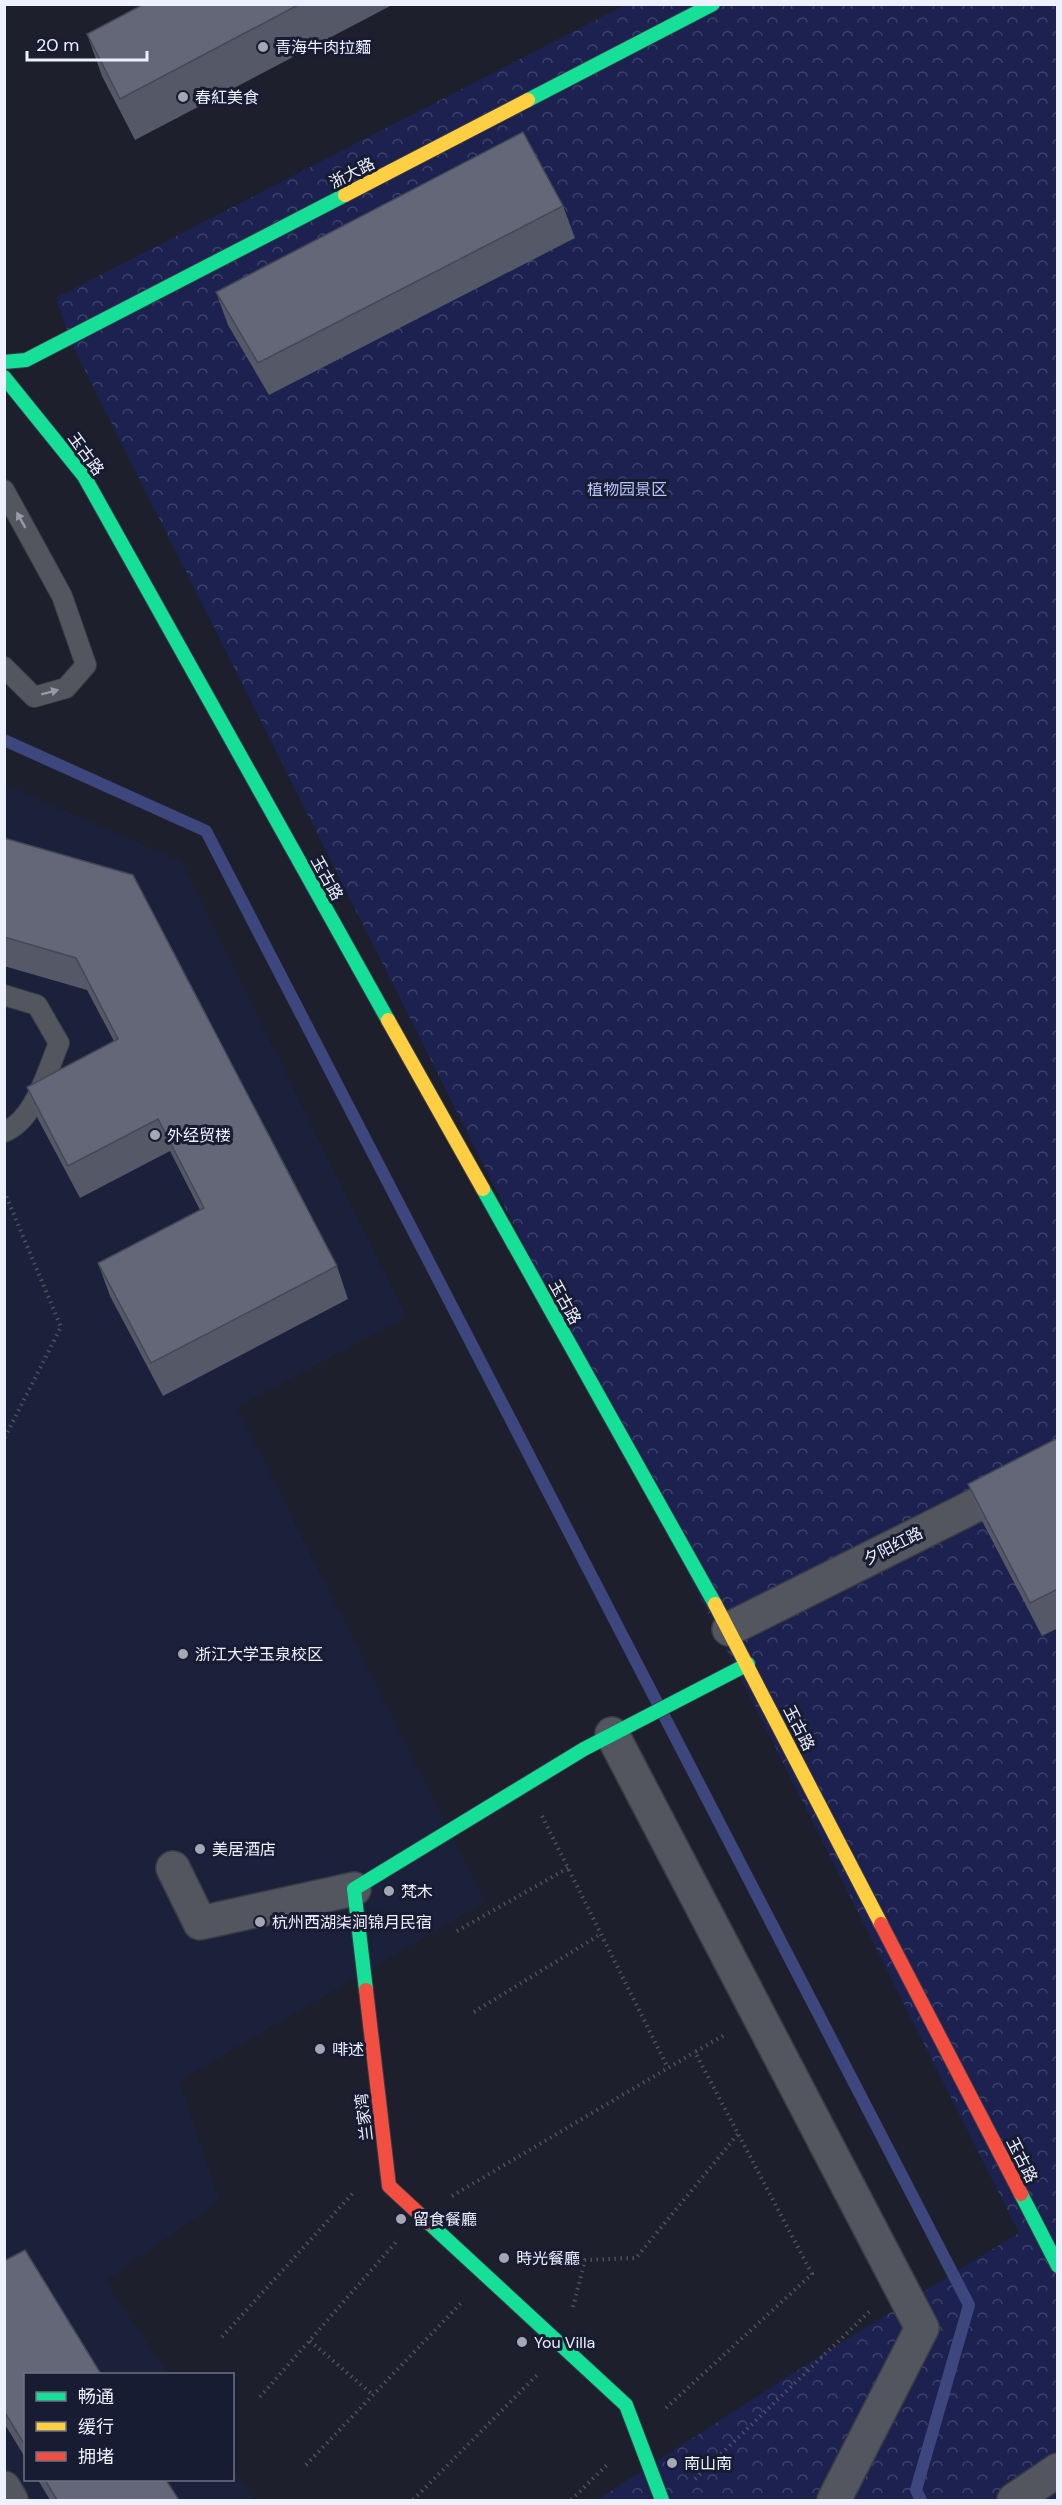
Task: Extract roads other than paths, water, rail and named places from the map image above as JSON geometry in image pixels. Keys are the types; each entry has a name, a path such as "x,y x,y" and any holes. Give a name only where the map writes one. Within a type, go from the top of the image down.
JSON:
{"street":[{"name":"浙大路","path":"4,362 26,360 713,4"},
{"name":"玉古路","path":"4,377 84,476 729,1629 1058,2266"},
{"name":"夕阳红路","path":"729,1629 1058,1464"},
{"path":"173,1868 200,1923 354,1889 598,1742 748,1664"},
{"path":"598,1742 758,2014 922,2328 834,2500"},
{"name":"兰家湾","path":"354,1889 389,2187 626,2405 662,2500"},
{"path":"1014,2500 1058,2470"},
{"path":"4,2488 11,2500"}],"lane":[{"path":"4,490 62,596 86,665 66,688 34,697 4,667"},
{"path":"4,995 37,1005 59,1042 34,1100 17,1127 4,1132"}],"waterway":[{"path":"4,740 206,831 969,2305 916,2490 921,2500"}],"place":[{"name":"青海牛肉拉麵","path":"263,47"},
{"name":"春紅美食","path":"183,97"},
{"name":"外经贸楼","path":"155,1135"},
{"name":"浙江大学玉泉校区","path":"183,1654"},
{"name":"美居酒店","path":"200,1849"},
{"name":"梵木","path":"389,1891"},
{"name":"杭州西湖柒涧锦月民宿","path":"260,1922"},
{"name":"啡述","path":"320,2049"},
{"name":"留食餐廳","path":"401,2219"},
{"name":"時光餐廳","path":"504,2258"},
{"name":"You Villa","path":"522,2342"},
{"name":"南山南","path":"672,2463"}],"park label":[{"name":"植物园景区","path":"627,489"}]}
